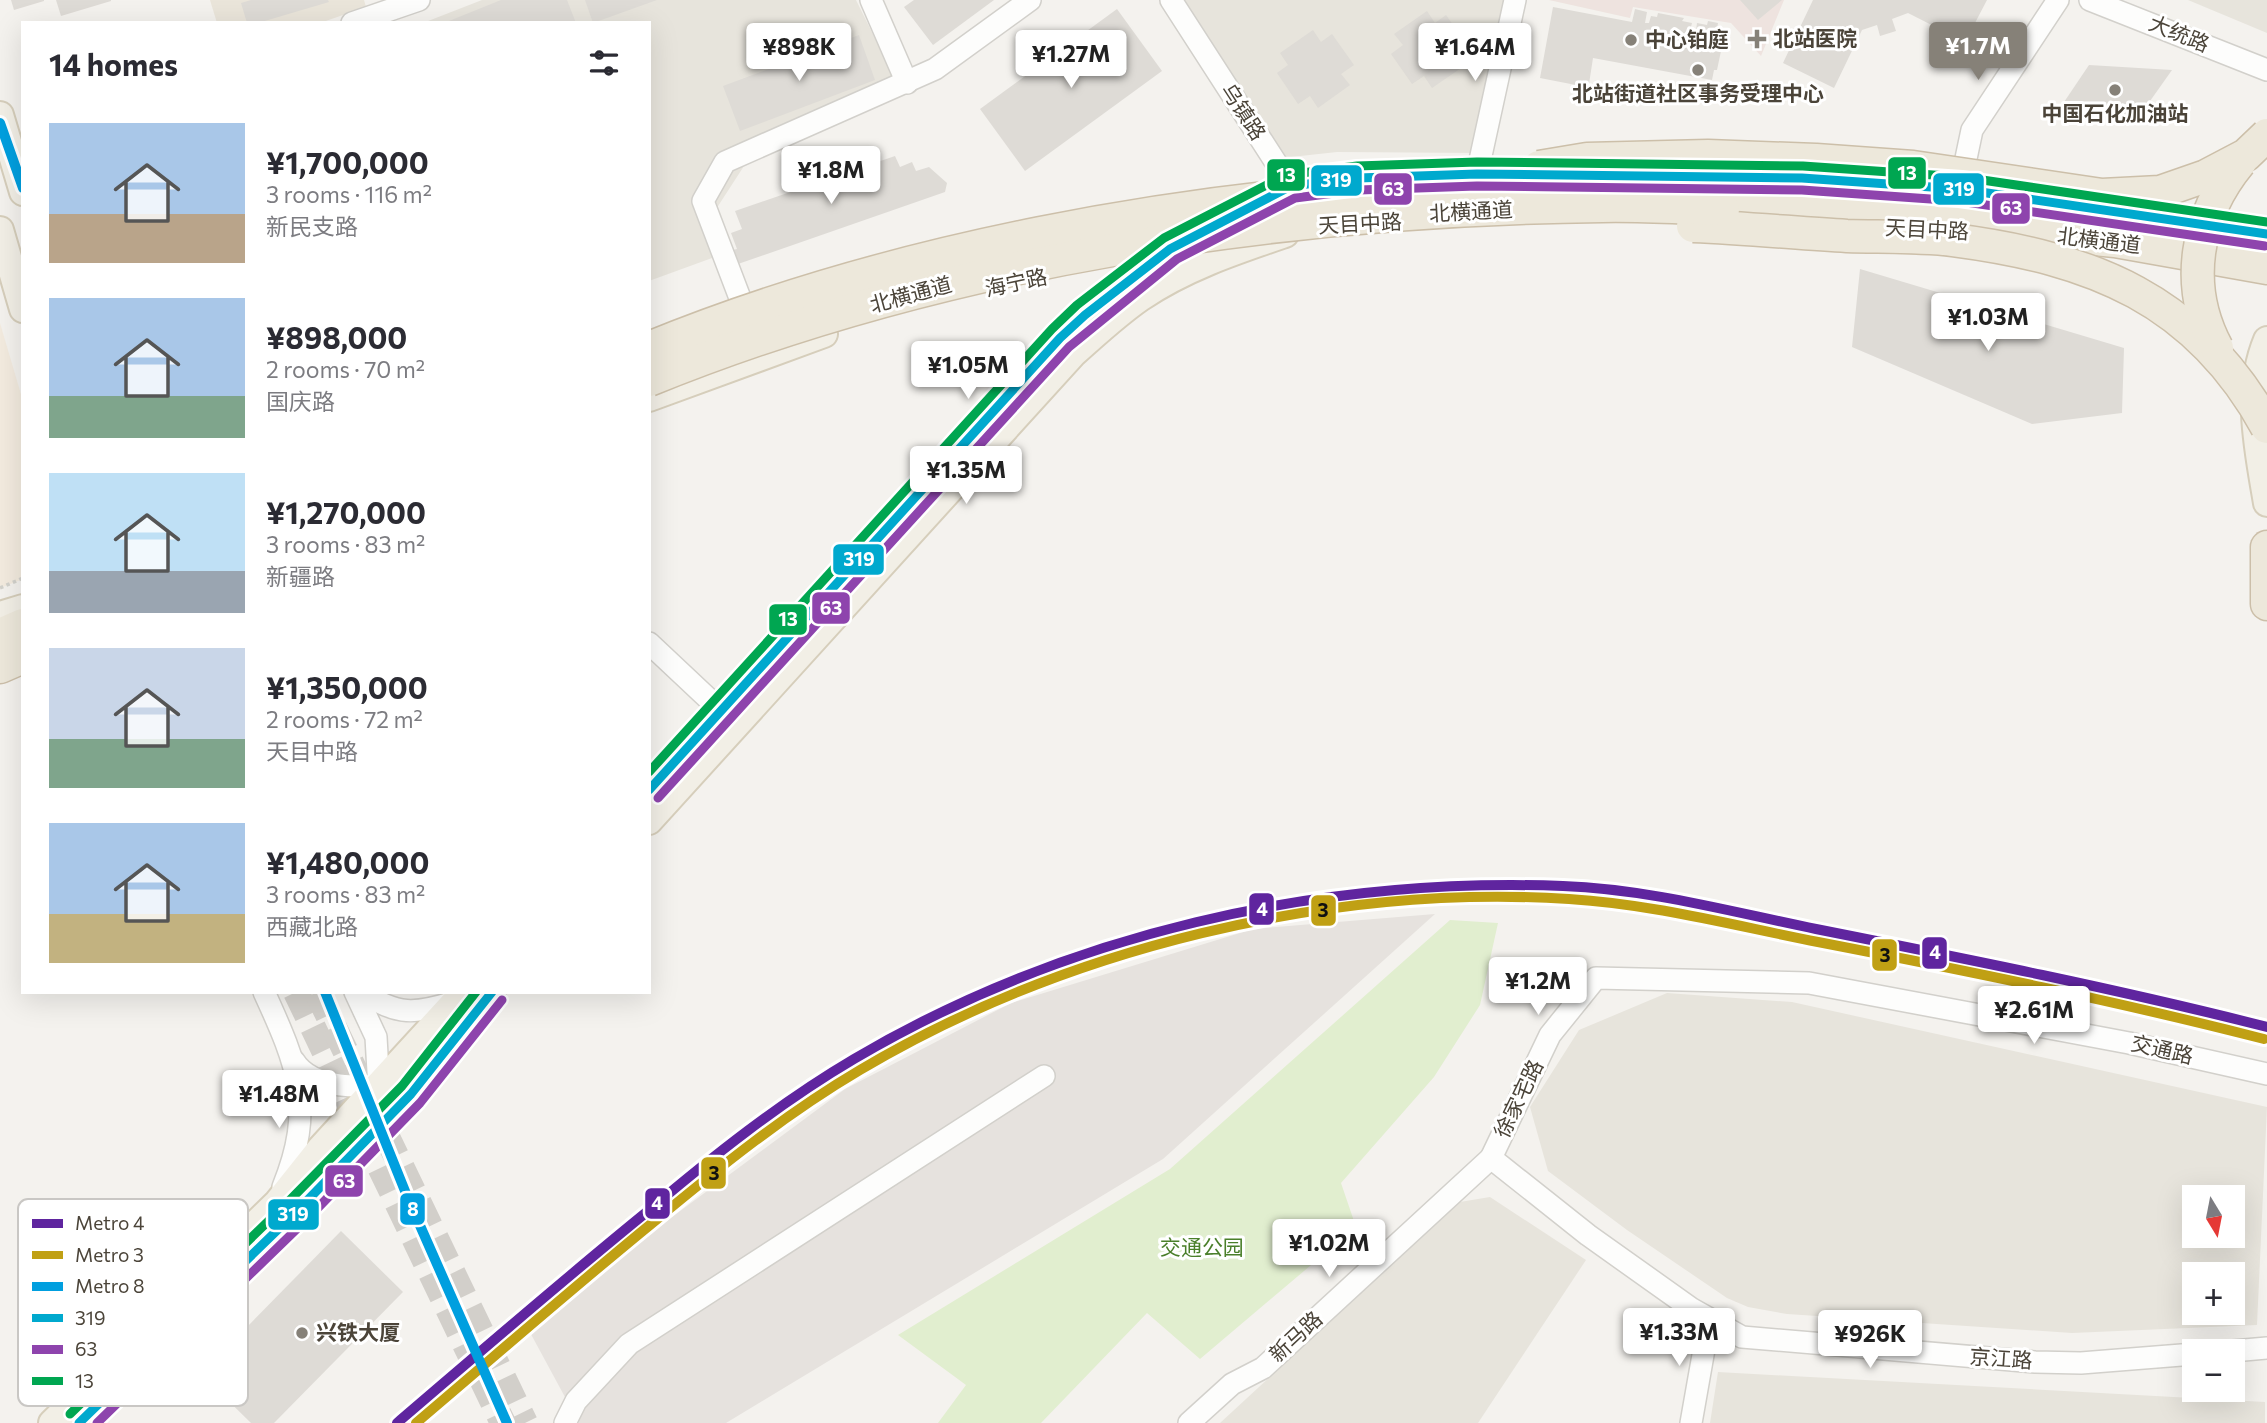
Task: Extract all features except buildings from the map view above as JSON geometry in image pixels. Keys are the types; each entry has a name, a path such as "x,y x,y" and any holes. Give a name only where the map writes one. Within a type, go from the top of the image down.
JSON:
{"highway":[{"path":"1448,198 1587,159 1708,156 1913,167 2102,195 2160,192 2206,176 2260,142"},
{"path":"2260,142 2227,178 2212,205 2201,233 2197,261 2202,313 2228,368 2267,427"},
{"name":"北横通道","path":"651,379 821,320 922,291 1018,270 1242,230 1448,198 1599,182 1867,192 2007,203 2267,245"},
{"path":"1448,198 1610,224 1952,240 2029,254 2080,267 2153,300 2185,324 2247,388 2267,403"},
{"name":"北横通道","path":"651,347 812,292 914,262 1013,240 1239,200 1448,198 1841,215 2115,241 2267,268"},
{"path":"2267,547 2267,604"},
{"path":"0,635 21,626"},
{"path":"0,667 21,658"}],"main road":[{"path":"0,115 21,184"},
{"name":"天目中路","path":"651,818 729,718 1037,362 1085,315 1161,255 1291,186 1358,178 1477,174 1802,178 1960,189 2267,234"},
{"path":"651,340 852,269 1157,205 1291,186"},
{"name":"天目中路","path":"651,788 729,718 1052,375 1097,332 1141,298 1182,274 1224,254 1311,225 1583,214 2060,237 2267,278"},
{"name":"海宁路","path":"651,397 811,338 887,315 1049,276 1311,225"},
{"path":"0,230 21,302"},
{"path":"2267,340 2254,385 2255,432 2267,503"},
{"path":"0,615 21,609"},
{"path":"0,680 21,670"},
{"path":"248,1259 421,1083 490,994"},
{"path":"248,1231 277,1203 320,1149 459,997"},
{"path":"52,1423 69,1406"},
{"path":"79,1423 96,1406"}],"street":[{"path":"357,21 419,0"},
{"path":"870,0 907,83"},
{"path":"743,306 703,201 725,162 907,83 962,52 1030,0"},
{"name":"乌镇路","path":"1171,0 1291,186 1311,225"},
{"path":"1477,174 1515,0"},
{"path":"1960,189 1972,130 2058,0"},
{"name":"大统路","path":"2090,0 2267,69"},
{"path":"651,645 729,718"},
{"name":"徐家宅路","path":"1588,1235 1491,1158 1550,1035 1596,978 1809,983"},
{"name":"交通路","path":"1809,983 2129,1043 2267,1074"},
{"path":"265,994 291,1056 301,1093 300,1129 292,1166 277,1203"},
{"path":"356,994 373,1028 382,1125"},
{"path":"365,994 384,1006 407,1012 427,1011 459,997"},
{"path":"343,1085 367,1072 373,1062 376,1046"},
{"path":"291,1056 298,1067 311,1078 343,1085 421,1083"},
{"path":"565,1423 576,1401 629,1344 1044,1076"},
{"name":"新马路","path":"1189,1423 1232,1384 1263,1367 1491,1158"},
{"name":"京江路","path":"1588,1235 1709,1321 1752,1340 2035,1362 2081,1363 2182,1355"},
{"path":"1691,1423 1709,1321"},
{"path":"2245,1350 2267,1348"}],"path":[{"path":"0,588 21,579"}],"shaded area":[{"path":"210,0 364,0 366,7 326,21 216,21"},
{"path":"482,0 856,0 903,95 744,166 709,220 723,254 651,280 651,21 428,21"},
{"path":"1183,0 1507,0 1481,153 1337,152 1282,158"},
{"name":"北站医院","path":"1549,0 1784,0 1761,56 1731,23 1633,7 1630,18"},
{"path":"2188,0 2267,0 2267,33"},
{"path":"0,323 21,394 21,580 0,588"},
{"path":"1435,914 1163,1159 726,1423 579,1423 526,1325 845,1089 1011,1003 1253,929"},
{"path":"1667,993 1792,1002 2267,1107 2257,1325 2072,1333 1787,1314 1748,1307 1727,1298 1627,1230 1548,1171 1530,1107 1579,1030"},
{"path":"1490,1197 1586,1260 1478,1423 1220,1423 1460,1202"},
{"path":"1718,1372 2182,1397 2182,1402 2265,1402 2265,1423 1710,1423"}],"green space":[{"name":"交通公园","path":"1450,920 1498,923 1480,1005 1434,1077 1341,1183 1356,1227 1200,1359 1147,1313 1041,1423 938,1423 966,1385 898,1335 1170,1169"}],"tunnel":[{"path":"297,994 503,1423"},
{"path":"318,994 525,1423"}],"metro line":[{"name":"8","path":"0,123 21,182"},
{"name":"4","path":"397,1423 697,1170 774,1111 854,1059 935,1015 1020,978 1107,947 1196,922 1286,904 1378,892 1471,886 1595,888 1690,902 1986,963 2267,1027"},
{"name":"3","path":"416,1423 705,1180 781,1122 860,1070 940,1027 1024,990 1112,958 1202,933 1294,914 1386,902 1478,897 1600,902 1694,916 1986,975 2264,1039"},
{"name":"8","path":"326,994 407,1196 507,1423"}],"transit line":[{"name":"13","path":"651,770 1052,329 1077,305 1164,238 1286,175 1357,166 1477,162 1803,166 1962,177 2267,222"},
{"name":"319","path":"651,788 1060,338 1085,315 1170,249 1291,186 1358,178 1477,174 1802,178 1960,189 2267,234"},
{"name":"63","path":"658,798 1069,347 1177,259 1295,198 1359,190 1477,186 1802,190 1959,201 2265,246"},
{"name":"13","path":"248,1241 402,1086 474,994"},
{"name":"319","path":"248,1259 411,1094 490,994"},
{"name":"63","path":"248,1276 420,1103 502,1000"},
{"name":"13","path":"70,1414 78,1406"},
{"name":"319","path":"79,1423 96,1406"},
{"name":"63","path":"97,1423 115,1406"}],"place":[{"name":"北站医院","path":"1757,39"},
{"name":"中心铂庭","path":"1631,40"},
{"name":"北站街道社区事务受理中心","path":"1698,70"},
{"name":"中国石化加油站","path":"2115,90"},
{"name":"兴铁大厦","path":"302,1333"}]}
